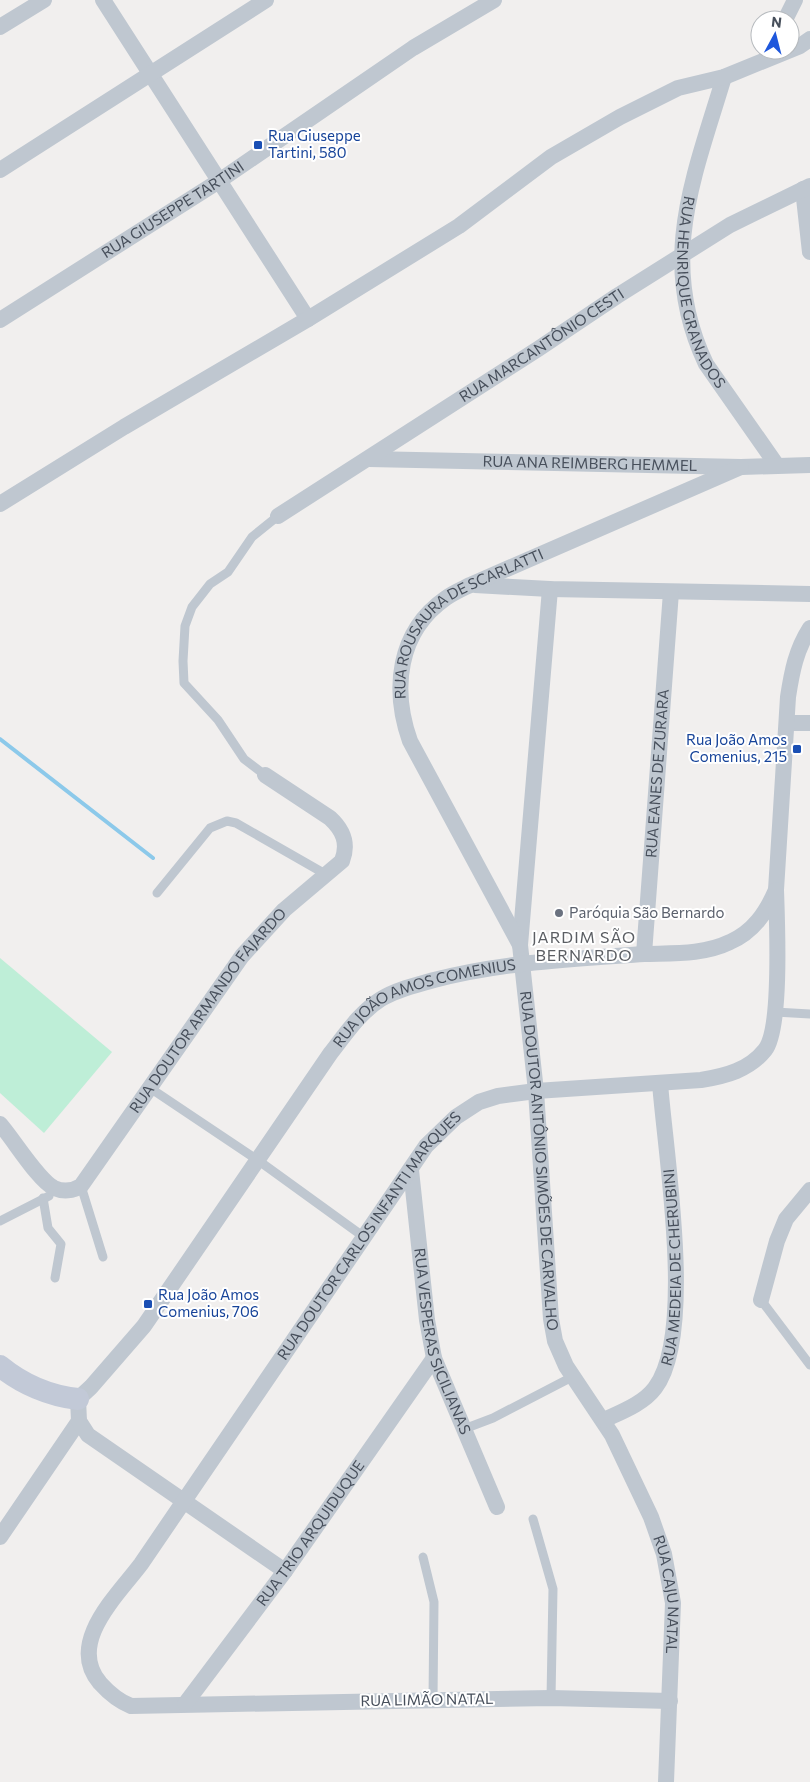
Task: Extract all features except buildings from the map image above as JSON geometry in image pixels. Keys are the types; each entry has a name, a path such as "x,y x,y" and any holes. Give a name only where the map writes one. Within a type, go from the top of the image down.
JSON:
{"street":[{"path":"0,27 44,0"},
{"path":"103,0 308,319"},
{"path":"0,170 266,0"},
{"name":"RUA GIUSEPPE TARTINI","path":"0,320 219,181 413,48 494,0"},
{"path":"0,504 124,427 308,319 459,226 551,156 678,88 724,77 759,60"},
{"name":"RUA HENRIQUE GRANADOS","path":"724,77 688,200 681,257 684,296 698,347 720,386 776,464"},
{"path":"806,187 810,252"},
{"name":"RUA MARCANTÔNIO CESTI","path":"278,516 369,459 617,296 730,226 806,187"},
{"name":"RUA ANA REIMBERG HEMMEL","path":"369,459 741,467 776,464 810,465"},
{"name":"RUA ROUSAURA DE SCARLATTI","path":"520,945 410,741 402,718 399,701 402,666 411,638 420,624 445,599 470,585 741,467"},
{"path":"470,585 550,589 810,594"},
{"name":"RUA DOUTOR ANTÔNIO SIMÕES DE CARVALHO","path":"550,589 520,945 536,1091 551,1319 555,1341 566,1366 604,1420"},
{"name":"RUA EANES DE ZURARA","path":"644,954 671,592"},
{"name":"RUA JOÃO AMOS COMENIUS","path":"0,1537 96,1382 144,1326 330,1054 369,1008 382,998 420,984 481,968 697,951 730,942 754,926 769,906 776,890 786,723 792,668 799,645 810,628"},
{"path":"786,723 810,723"},
{"name":"RUA DOUTOR ARMANDO FAJARDO","path":"81,1186 256,939 284,910 328,875 342,861 345,851 343,834 330,818 265,775"},
{"name":"RUA DOUTOR CARLOS INFANTI MARQUES","path":"185,1704 131,1706 120,1702 96,1678 88,1652 89,1640 103,1615 426,1146 439,1131 479,1102 498,1096 536,1091 660,1083 724,1076 745,1067 766,1049 772,1038 775,1012 778,931 776,890"},
{"name":"RUA MEDEIA DE CHERUBINI","path":"604,1420 628,1408 654,1389 663,1372 675,1329 674,1250 660,1083"},
{"path":"0,1124 46,1182 63,1190 76,1189 81,1186"},
{"name":"RUA VESPERAS SICILIANAS","path":"411,1170 426,1320 434,1358 497,1506"},
{"path":"761,1300 777,1241 786,1219 810,1190"},
{"name":"RUA TRIO ARQUIDUQUE","path":"185,1704 284,1571 434,1358"},
{"path":"0,1366 28,1384 78,1410 88,1435 284,1571"},
{"name":"RUA CAJU NATAL","path":"604,1420 651,1517 664,1554 673,1603 666,1782"},
{"name":"RUA LIMÃO NATAL","path":"185,1704 551,1698 670,1701"}],"lane":[{"path":"265,775 244,759 218,720 184,683 183,662 185,626 192,607 210,584 228,572 252,537 278,516"},
{"path":"157,892 210,828 227,822 236,823 328,875"},
{"path":"775,1012 810,1014"},
{"path":"150,1088 258,1161 364,1237"},
{"path":"81,1186 103,1257"},
{"path":"0,1221 63,1190"},
{"path":"44,1198 48,1228 61,1244 54,1278"},
{"path":"761,1300 810,1365"},
{"path":"464,1429 493,1418 574,1376"},
{"path":"533,1519 553,1589 551,1698"},
{"path":"423,1557 434,1602 433,1700"}],"green space":[{"path":"0,958 112,1052 44,1133 0,1093"}],"waterway":[{"path":"0,739 153,858"}],"place":[{"name":"Rua Giuseppe Tartini, 580","path":"258,145"},
{"name":"Rua João Amos Comenius, 215","path":"797,749"},
{"name":"Paróquia São Bernardo","path":"559,913"},
{"name":"Rua João Amos Comenius, 706","path":"148,1304"}],"district":[{"name":"JARDIM SÃO BERNARDO","path":"584,946"}]}
